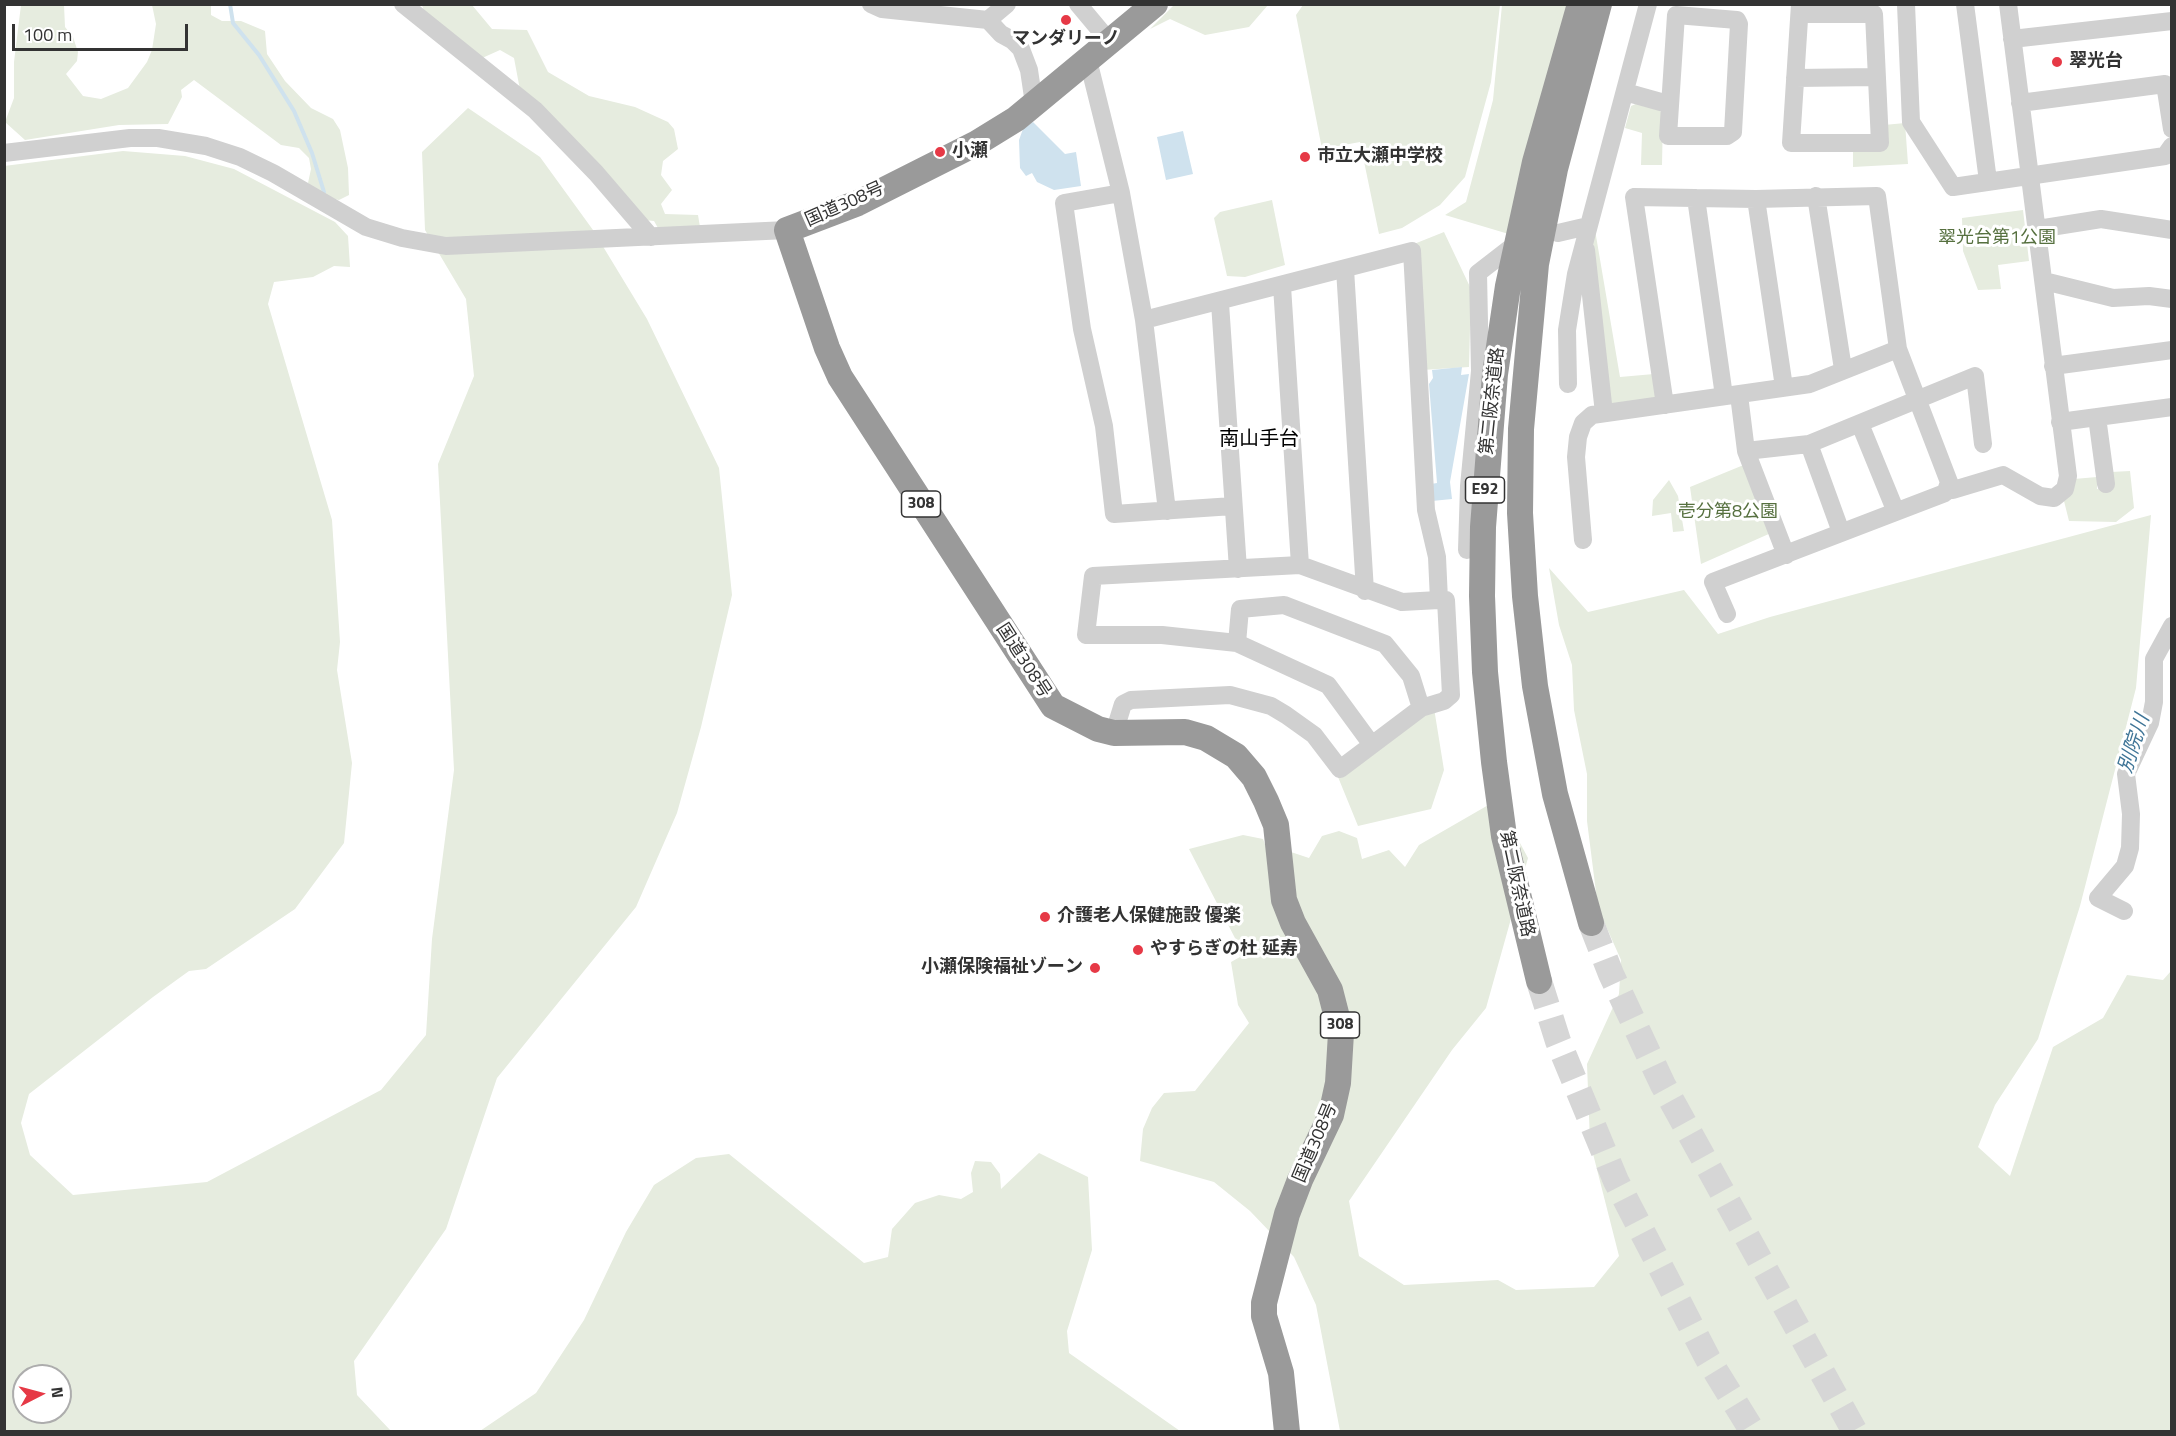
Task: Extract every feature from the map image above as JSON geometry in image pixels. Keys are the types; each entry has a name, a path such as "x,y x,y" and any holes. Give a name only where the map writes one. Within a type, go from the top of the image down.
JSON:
{"highway":[{"name":"国道308号","path":"1155,4 1034,104 977,143 858,202 787,230 827,348 840,377 1053,706 1098,729 1113,733 1185,732 1216,742 1245,766 1261,790 1276,825 1282,888 1288,911 1330,990 1339,1018 1340,1066 1331,1116 1300,1180 1287,1214 1264,1303 1264,1316 1281,1373 1287,1431"},
{"name":"第二阪奈道路","path":"1539,981 1504,836 1494,762 1485,672 1482,596 1483,527 1494,374 1508,286 1535,162 1580,4"},
{"name":"第二阪奈道路","path":"1591,923 1555,794 1535,686 1525,596 1520,502 1522,406 1536,264 1555,169 1599,4"}],"street":[{"path":"403,4 535,111 596,173 651,237"},
{"path":"871,4 882,9 988,20 1000,34 1012,40 1021,49 1029,70 1034,104"},
{"path":"988,20 1007,4"},
{"path":"1078,4 1109,41"},
{"path":"1568,384 1567,330 1576,274 1648,4"},
{"path":"1906,4 1911,122 1953,187 2029,174 2164,156 2171,150"},
{"path":"1965,4 1988,181"},
{"path":"1947,488 1953,490 2003,475 2040,496 2054,498 2065,489 2068,476 2008,4"},
{"path":"1800,9 1874,14 1877,77 1880,143 1791,143 1800,9"},
{"path":"1676,15 1737,20 1733,132 1727,136 1668,136 1668,104 1676,15"},
{"path":"2012,39 2172,21"},
{"path":"1088,60 1121,193 1144,320 1167,511"},
{"path":"1795,78 1877,77"},
{"path":"2020,103 2168,84 2172,129"},
{"path":"1625,92 1668,104"},
{"path":"4,153 130,138 158,138 206,146 240,157 273,173 366,227 402,238 446,246 787,230"},
{"path":"1121,193 1064,203 1082,329 1104,426 1114,514 1233,506"},
{"path":"1816,196 1843,369"},
{"path":"1665,405 1635,197 1756,199 1877,196 1898,349 1949,482 1947,488 1945,493 1713,582 1727,614"},
{"path":"1696,198 1732,396 1746,451 1786,555"},
{"path":"1756,199 1784,387"},
{"path":"2038,229 2101,219 2172,230"},
{"path":"1558,233 1586,233"},
{"path":"1586,233 1604,412"},
{"path":"1467,550 1469,486 1480,371 1478,273 1509,249"},
{"path":"1144,320 1220,303 1412,251 1426,510 1437,557 1439,600"},
{"path":"1345,269 1365,591"},
{"path":"2044,281 2113,298 2149,296 2172,299"},
{"path":"1282,286 1300,565"},
{"path":"1220,303 1238,569"},
{"path":"1583,540 1576,457 1578,436 1587,419 1604,412 1810,384 1898,349"},
{"path":"2053,366 2172,350"},
{"path":"1746,451 1809,444 1975,376 1983,444"},
{"path":"2060,422 2172,407"},
{"path":"2097,417 2106,483"},
{"path":"1860,424 1896,512"},
{"path":"1809,444 1841,532"},
{"path":"1113,733 1123,704 1131,700 1230,695 1271,706 1286,715 1314,735 1340,769 1372,745 1421,708 1444,701 1451,695 1446,600 1402,602 1365,591 1300,565 1093,576 1086,635 1162,634 1237,643 1328,685 1372,745"},
{"path":"1237,643 1240,609 1284,605 1385,644 1411,676 1421,708"},
{"path":"2124,911 2098,898 2125,866 2130,848 2131,814 2127,774 2132,756 2150,723 2154,702 2154,659 2172,626"}],"green space":[{"path":"1175,4 1268,5 1249,27 1205,35 1170,19 1150,29"},
{"path":"21,5 64,5 65,27 73,37 78,52 77,61 66,74 83,96 101,99 128,88 147,62 152,50 156,24 152,5 211,5 211,15 222,21 241,21 265,31 267,54 285,81 311,108 333,119 340,130 348,168 349,195 339,200 323,197 308,183 311,169 309,158 299,148 281,145 194,80 181,90 182,97 168,124 119,125 25,140 5,122 14,98 14,62"},
{"path":"422,5 472,5 492,29 527,30 548,72 589,96 635,107 668,122 674,129 678,149 663,161 661,175 672,190 661,204 665,214 698,215 700,227 658,228 654,221 644,220 520,90 514,58 500,50 480,59 425,14"},
{"path":"1303,5 1500,5 1491,82 1465,177 1440,205 1402,228 1379,234 1360,142 1322,149 1296,15"},
{"path":"1502,5 1570,5 1512,235 1445,215 1466,202 1493,100"},
{"path":"1638,103 1658,108 1663,115 1662,165 1641,165 1642,133 1625,128 1631,106"},
{"path":"468,108 540,157 593,230 647,319 719,468 732,595 701,727 677,813 636,907 497,1078 446,1229 354,1361 357,1395 391,1431 5,1431 4,166 123,151 185,156 234,169 335,222 348,236 350,267 334,266 313,277 274,282 268,304 332,520 340,642 337,670 352,763 344,843 295,909 206,969 189,971 29,1094 21,1123 30,1155 73,1195 207,1182 381,1090 426,1035 432,939 454,770 438,464 474,376 466,299 425,230 422,152"},
{"path":"1905,123 1908,164 1853,167 1853,149 1884,125"},
{"path":"1272,200 1285,265 1245,277 1227,276 1214,218 1220,212"},
{"name":"翠光台第1公園","path":"2023,210 2029,261 1998,265 2001,289 1978,290 1963,251 1962,218"},
{"path":"1595,230 1620,377 1654,374 1657,395 1652,402 1608,404 1591,242"},
{"path":"1444,232 1471,289 1469,367 1422,370 1414,244"},
{"name":"壱分第8公園","path":"1746,464 1771,533 1701,564 1690,487"},
{"path":"2130,471 2134,508 2116,522 2069,521 2064,501 2074,479 2097,477 2097,489 2112,487 2111,472"},
{"path":"1669,480 1678,496 1684,531 1673,532 1671,513 1652,516 1653,500"},
{"path":"2151,515 2136,688 2080,906 2038,1039 1995,1105 1978,1147 2010,1176 2053,1047 2103,1018 2127,975 2163,980 2171,971 2171,1431 1340,1431 1316,1305 1294,1257 1250,1211 1214,1182 1140,1161 1143,1129 1152,1108 1164,1093 1195,1091 1249,1023 1238,1005 1231,962 1240,957 1237,942 1189,849 1243,835 1263,839 1269,855 1291,852 1309,858 1322,836 1339,831 1357,838 1362,859 1389,850 1405,867 1419,845 1497,800 1528,858 1486,1008 1452,1050 1349,1201 1359,1256 1404,1285 1498,1280 1516,1290 1594,1287 1619,1256 1590,1142 1587,1064 1619,994 1621,960 1598,908 1587,821 1587,774 1574,710 1572,665 1559,625 1549,568 1588,612 1684,590 1718,634 1770,617"},
{"path":"1434,708 1444,770 1431,809 1358,826 1338,777"},
{"path":"1039,1153 1088,1177 1092,1250 1067,1331 1069,1353 1180,1431 480,1431 536,1393 584,1320 626,1232 654,1185 696,1158 729,1154 864,1263 888,1257 892,1229 915,1203 939,1195 961,1199 973,1192 971,1173 975,1161 991,1162 1000,1174 1001,1189"}],"water":[{"path":"1033,122 1065,154 1076,152 1081,186 1054,190 1037,182 1032,173 1026,176 1020,168 1019,140 1023,129"},
{"path":"1183,131 1193,174 1166,180 1157,137"},
{"path":"1462,367 1461,375 1469,374 1450,482 1452,499 1432,501 1431,484 1437,483 1429,384 1433,378 1432,370"}],"waterway":[{"path":"230,4 233,23 259,55 294,111 312,153 324,192"}],"tunnel":[{"path":"1591,923 1611,974 1663,1085 1855,1432"},
{"path":"1539,981 1558,1041 1616,1181 1708,1359 1753,1432"}],"place":[{"name":"マンダリーノ","path":"1066,20"},
{"name":"翠光台","path":"2057,62"},
{"name":"小瀬","path":"940,152"},
{"name":"市立大瀬中学校","path":"1305,157"},
{"name":"介護老人保健施設 優楽","path":"1045,917"},
{"name":"やすらぎの杜 延寿","path":"1138,950"},
{"name":"小瀬保険福祉ゾーン","path":"1095,968"}],"district":[{"name":"南山手台","path":"1259,440"}],"water label":[{"name":"別院川","path":"2135,744"}]}
